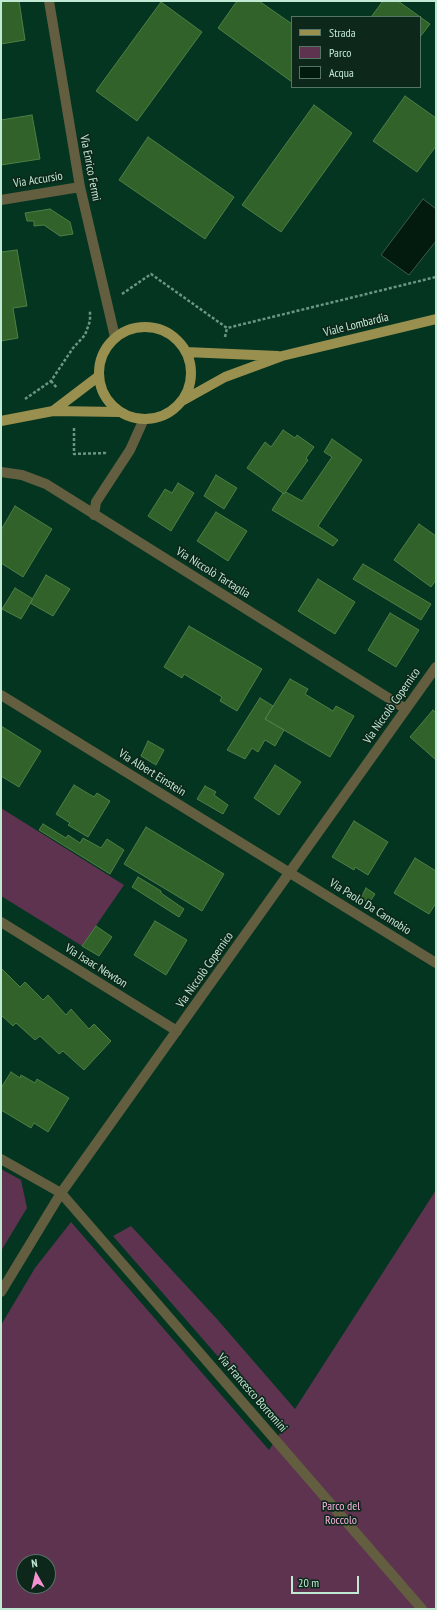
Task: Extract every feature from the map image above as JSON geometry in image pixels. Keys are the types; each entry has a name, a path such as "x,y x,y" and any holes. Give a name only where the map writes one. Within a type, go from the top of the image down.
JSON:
{"main road":[{"name":"Viale Lombardia","path":"181,402 188,391 191,378 191,364 186,352 178,340 167,332 154,327 140,327 127,330 115,338 105,348 100,361 99,376 102,390 109,402 120,412 131,417 144,419 157,418 169,412 181,402 225,377 282,356 436,318"},
{"name":"Viale Lombardia","path":"186,352 282,356"},
{"name":"Viale Lombardia","path":"52,411 99,376"},
{"name":"Viale Lombardia","path":"1,421 52,411 120,412"}],"street":[{"name":"Via Enrico Fermi","path":"49,1 80,187 115,338"},
{"name":"Via Accursio","path":"1,200 80,187"},
{"path":"94,515 96,502 130,450 144,419"},
{"name":"Via Niccolò Tartaglia","path":"1,472 22,475 46,484 406,709"},
{"name":"Via Niccolò Copernico","path":"1,1292 62,1193 436,667"},
{"name":"Via Albert Einstein","path":"1,695 290,873"},
{"name":"Via Paolo Da Cannobio","path":"290,873 436,963"},
{"name":"Via Isaac Newton","path":"1,922 177,1031"},
{"name":"Via Francesco Borromini","path":"1,1159 62,1193 422,1609"}],"path":[{"path":"19,400 25,399 51,381 73,348 85,335 90,321 90,305 107,304 151,274 227,328 436,277"},
{"path":"51,381 67,400"},
{"path":"72,411 75,435 74,454 105,453 121,463"}],"green space":[{"path":"1,808 124,885 82,946 1,896"},
{"path":"1,1169 21,1180 27,1208 1,1251"},
{"name":"Parco del Roccolo","path":"436,1190 436,1609 1,1609 1,1325 35,1268 71,1222 269,1450 282,1430 113,1236 131,1226 217,1319 295,1409"}],"water":[{"path":"423,199 436,209 436,241 409,275 381,255"}],"building":[{"path":"1,1 19,1 25,40 1,44"},
{"path":"237,1 259,1 291,23 291,81 218,28"},
{"path":"383,1 398,1 419,16 372,16"},
{"path":"161,2 202,32 137,121 96,91"},
{"path":"421,18 430,24 421,36"},
{"path":"405,96 436,118 436,146 417,172 373,141"},
{"path":"314,105 352,133 281,232 242,205"},
{"path":"32,115 40,159 1,165 1,120"},
{"path":"148,137 234,197 205,239 119,180"},
{"path":"50,209 70,222 73,234 60,236 44,225 34,226 34,221 27,221 25,213"},
{"path":"17,250 27,306 13,308 18,338 1,341 1,252"},
{"path":"283,430 295,438 297,435 314,447 306,458 308,460 284,494 247,468 265,442 271,447"},
{"path":"332,439 362,460 318,526 338,540 333,546 272,510 283,493 284,494 286,492 302,501 332,457 324,452"},
{"path":"216,475 237,488 224,509 204,496"},
{"path":"178,483 194,493 171,531 148,516 165,489 172,493"},
{"path":"15,506 52,529 23,577 1,563 1,530"},
{"path":"216,512 247,531 228,561 197,541"},
{"path":"419,524 436,536 436,580 431,587 394,560"},
{"path":"363,564 431,604 421,620 353,579"},
{"path":"46,575 70,589 53,616 30,603"},
{"path":"318,579 355,602 335,634 298,611"},
{"path":"15,588 33,599 21,619 2,609"},
{"path":"390,613 419,630 396,667 368,650"},
{"path":"189,626 262,669 237,711 220,701 222,697 184,674 182,678 164,667"},
{"path":"290,679 308,689 305,694 333,711 336,706 354,716 330,757 265,719"},
{"path":"260,698 273,706 265,719 284,730 275,746 265,740 258,752 252,748 245,759 227,750"},
{"path":"433,710 436,713 436,760 410,737"},
{"path":"1,726 41,751 19,787 1,776"},
{"path":"148,741 164,750 156,765 141,756"},
{"path":"275,765 301,782 279,815 254,798"},
{"path":"74,785 94,797 97,793 110,801 88,837 68,825 70,823 56,814"},
{"path":"205,786 216,792 214,795 228,805 223,814 197,799"},
{"path":"354,821 388,842 368,875 355,867 354,870 332,857"},
{"path":"43,824 66,838 68,835 80,843 83,838 101,848 107,839 124,850 110,874 39,830"},
{"path":"146,827 224,874 202,911 124,864"},
{"path":"415,858 436,871 436,903 429,914 394,893"},
{"path":"138,877 161,891 161,893 184,909 179,917 132,887"},
{"path":"366,888 375,894 369,903 361,898"},
{"path":"155,921 187,940 166,975 134,955"},
{"path":"96,926 112,937 99,956 82,946"},
{"path":"1,968 20,987 25,982 43,1000 48,995 66,1015 71,1009 89,1029 94,1024 111,1041 84,1070 63,1051 59,1054 40,1036 35,1040 16,1023 13,1026 1,1015"},
{"path":"11,1072 20,1078 21,1075 35,1083 37,1079 69,1098 48,1132 34,1123 31,1128 1,1110 1,1088"}]}
